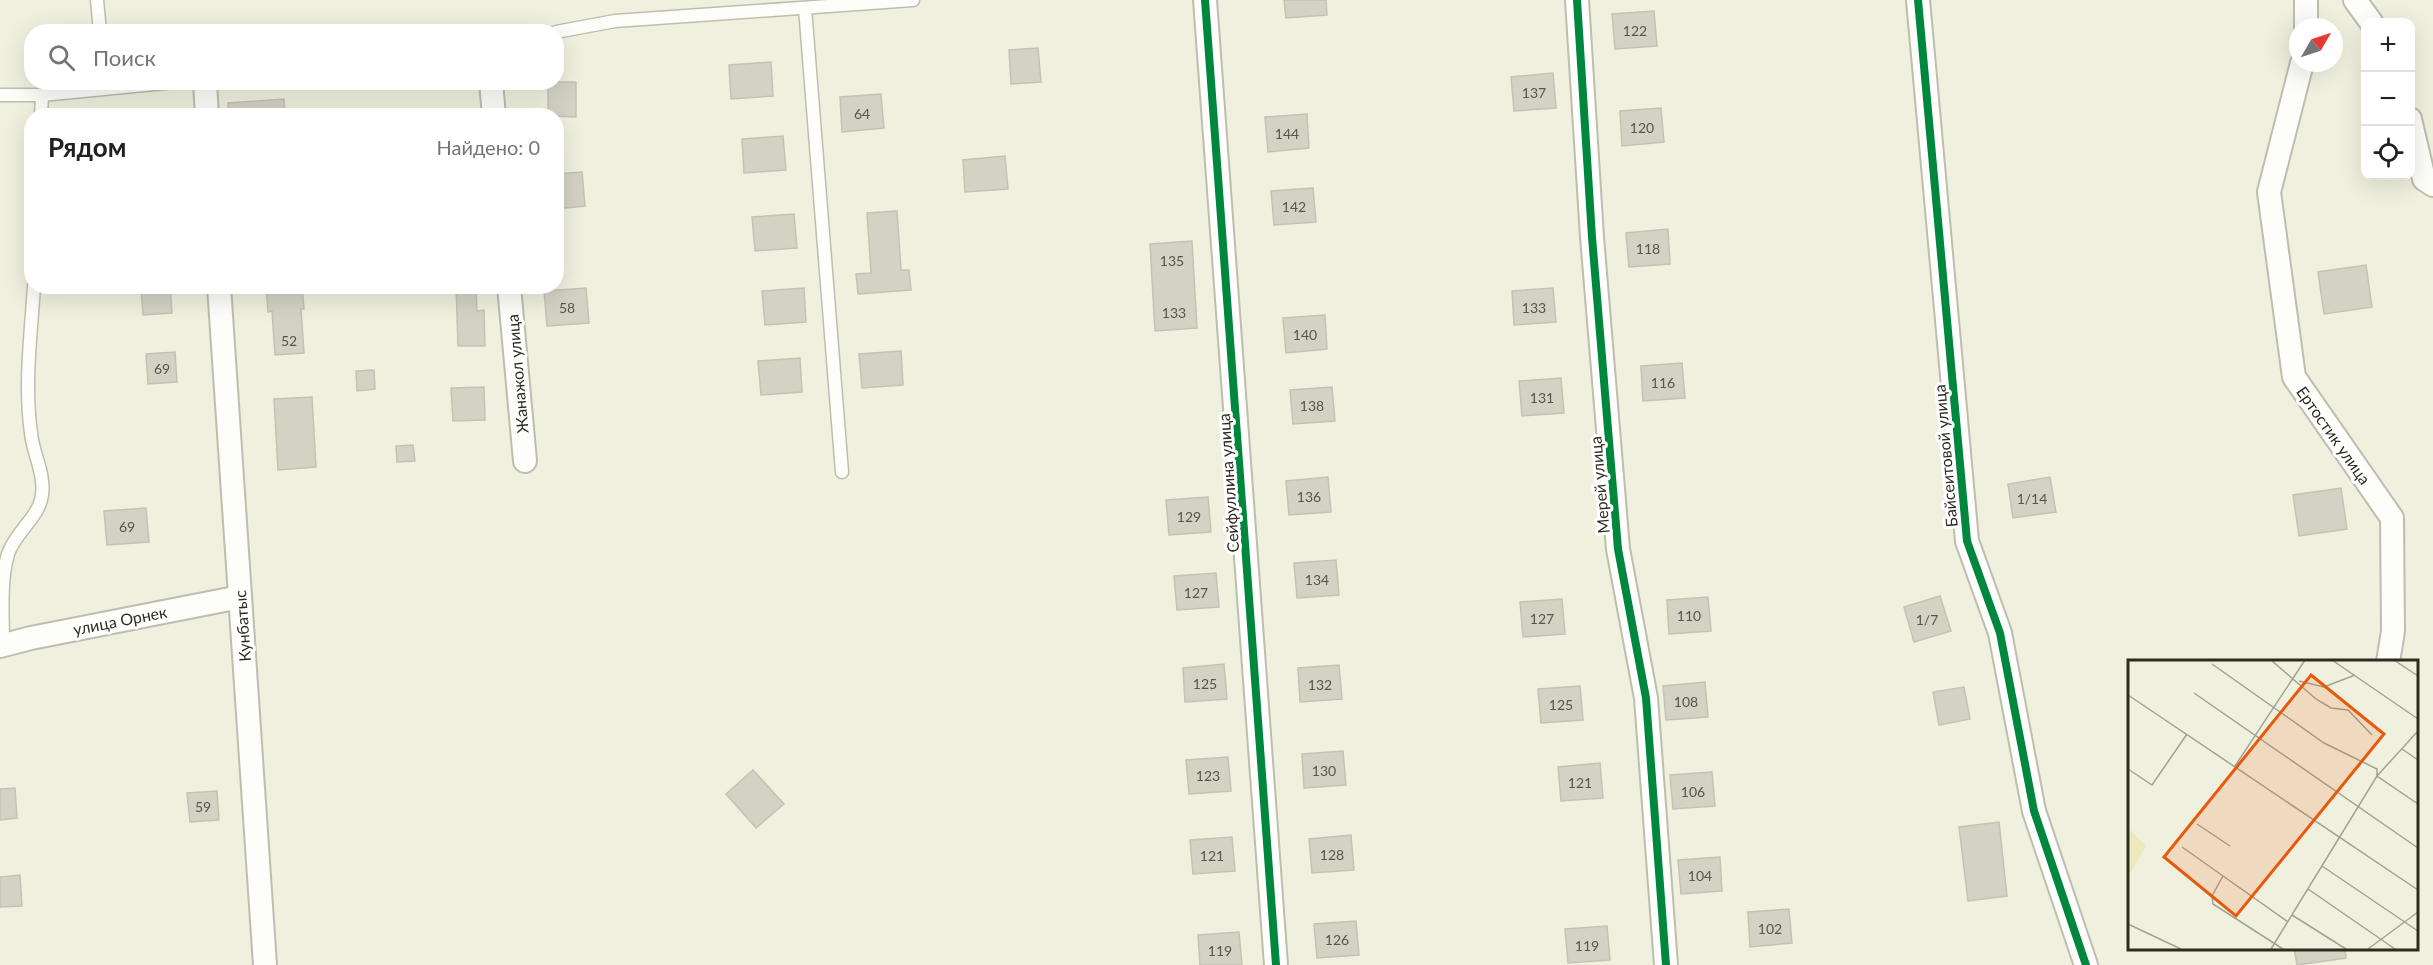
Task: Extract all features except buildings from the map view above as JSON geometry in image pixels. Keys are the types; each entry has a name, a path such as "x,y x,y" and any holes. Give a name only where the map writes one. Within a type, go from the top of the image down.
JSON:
{"street":[{"name":"Сейфуллина улица","path":"1205,0 1276,965"},
{"name":"Мерей улица","path":"1577,0 1592,237 1618,549 1646,698 1666,965"},
{"name":"Байсеитовой улица","path":"1918,0 1967,541 2000,633 2034,811 2086,965"},
{"path":"2306,0 2306,18"},
{"path":"2355,0 2368,18"},
{"name":"Ертостик улица","path":"2300,72 2269,192 2294,377 2392,518 2393,631 2388,660"},
{"path":"205,90 207,108"},
{"path":"492,90 493,108"},
{"path":"2412,126 2424,179 2433,185"},
{"name":"Кунбатыс","path":"220,294 265,965"},
{"name":"Жанажол улица","path":"510,294 525,460"},
{"name":"улица Орнек","path":"2,645 240,597"}],"lane":[{"path":"97,0 99,24"},
{"path":"564,31 615,21 913,0"},
{"path":"805,8 842,472"},
{"path":"0,95 42,95 80,90"},
{"path":"41,108 42,95"},
{"path":"2,645 4,579 8,554 16,538 36,512 42,498 43,482 31,433 28,397 33,294"}],"cycle path":[{"path":"1205,0 1276,965"},
{"path":"1577,0 1592,237 1618,549 1646,698 1666,965"},
{"path":"1918,0 1967,541 2000,633 2034,811 2086,965"}]}
